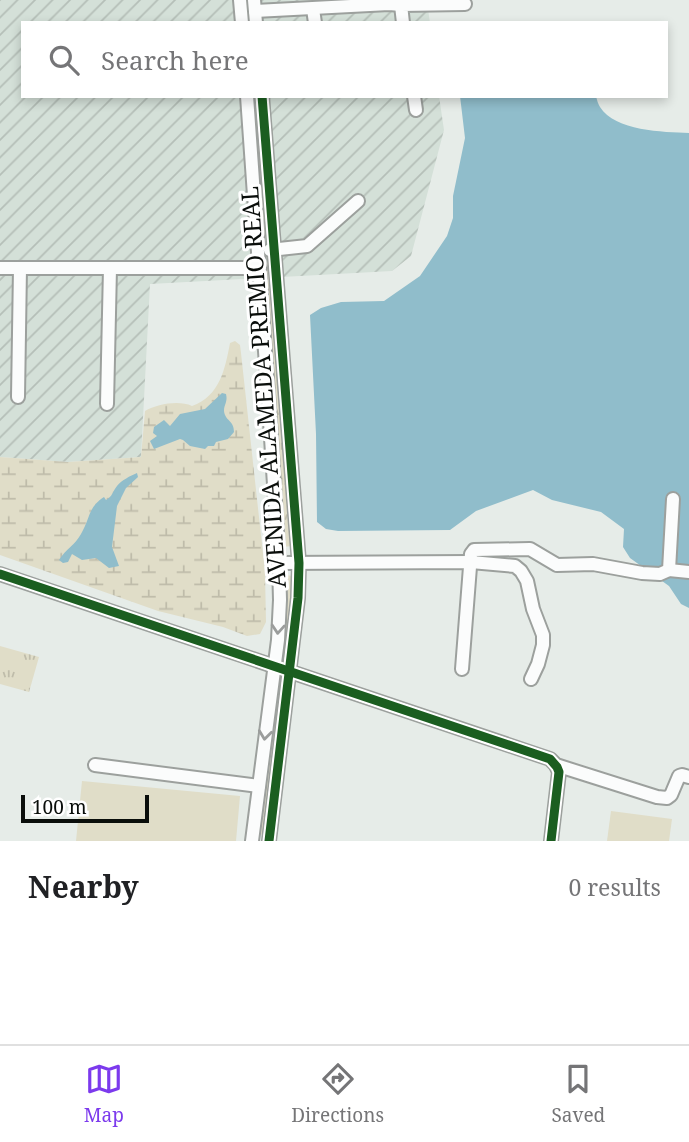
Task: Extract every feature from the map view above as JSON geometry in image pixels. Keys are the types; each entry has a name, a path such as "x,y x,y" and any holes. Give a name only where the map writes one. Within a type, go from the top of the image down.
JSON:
{"street":[{"path":"240,0 242,21"},
{"path":"401,3 404,21"},
{"path":"255,11 401,3 465,4"},
{"path":"313,9 315,21"},
{"name":"AVENIDA ALAMEDA PREMIO REAL","path":"247,98 279,563 279,614 274,668 252,841"},
{"name":"AVENIDA ALAMEDA PREMIO REAL","path":"262,98 299,563 298,598 269,841"},
{"path":"258,251 307,246 358,201"},
{"path":"0,268 260,268"},
{"path":"18,397 20,268"},
{"path":"107,404 110,268"},
{"path":"665,572 673,499"},
{"path":"462,669 474,550 530,549 557,565 593,564 642,573 689,572"},
{"path":"279,563 471,562 515,566 527,581 543,635 538,664 531,679"},
{"path":"0,574 536,755 556,765 657,797 667,798 682,775 689,777"},
{"path":"95,765 259,786"},
{"path":"551,841 559,772 556,765"}],"shaded area":[{"path":"0,0 427,2 430,21 21,21 21,98 439,98 444,130 411,256 392,271 150,284 141,457 68,462 0,457"}],"green space":[{"path":"252,98 258,98 269,238 263,238"},
{"path":"265,262 271,263 292,546 283,547"},
{"path":"235,341 240,345 265,572 266,622 260,634 247,636 223,627 158,611 0,555 0,457 68,462 141,457 145,411 168,404 192,406 209,396 220,380 230,343"},
{"path":"285,575 293,576 293,602 287,650 281,649"},
{"path":"0,646 39,657 29,692 0,684"},
{"path":"276,679 284,680 265,835 258,834"},
{"path":"82,781 240,796 236,841 76,841"},
{"path":"611,811 672,819 669,841 607,841"}],"water":[{"path":"460,98 597,98 607,115 628,126 689,133 689,608 681,604 669,586 630,558 623,547 624,529 601,512 552,500 533,490 476,511 450,530 338,531 326,529 317,522 310,315 321,308 341,302 384,301 420,276 447,236 453,218 453,196 465,138"},
{"path":"222,393 226,394 225,414 234,428 228,439 205,449 190,446 180,439 154,449 150,441 157,436 153,433 154,427 164,420 170,426 180,414 205,409"},
{"path":"137,473 138,477 126,488 117,506 112,547 119,566 109,568 96,558 82,560 72,554 68,562 59,560 79,538 95,505 104,497 106,500 126,478"}],"cycle path":[{"path":"262,98 299,563 298,598 269,841"},
{"path":"0,574 550,759 559,772 551,841"}]}
